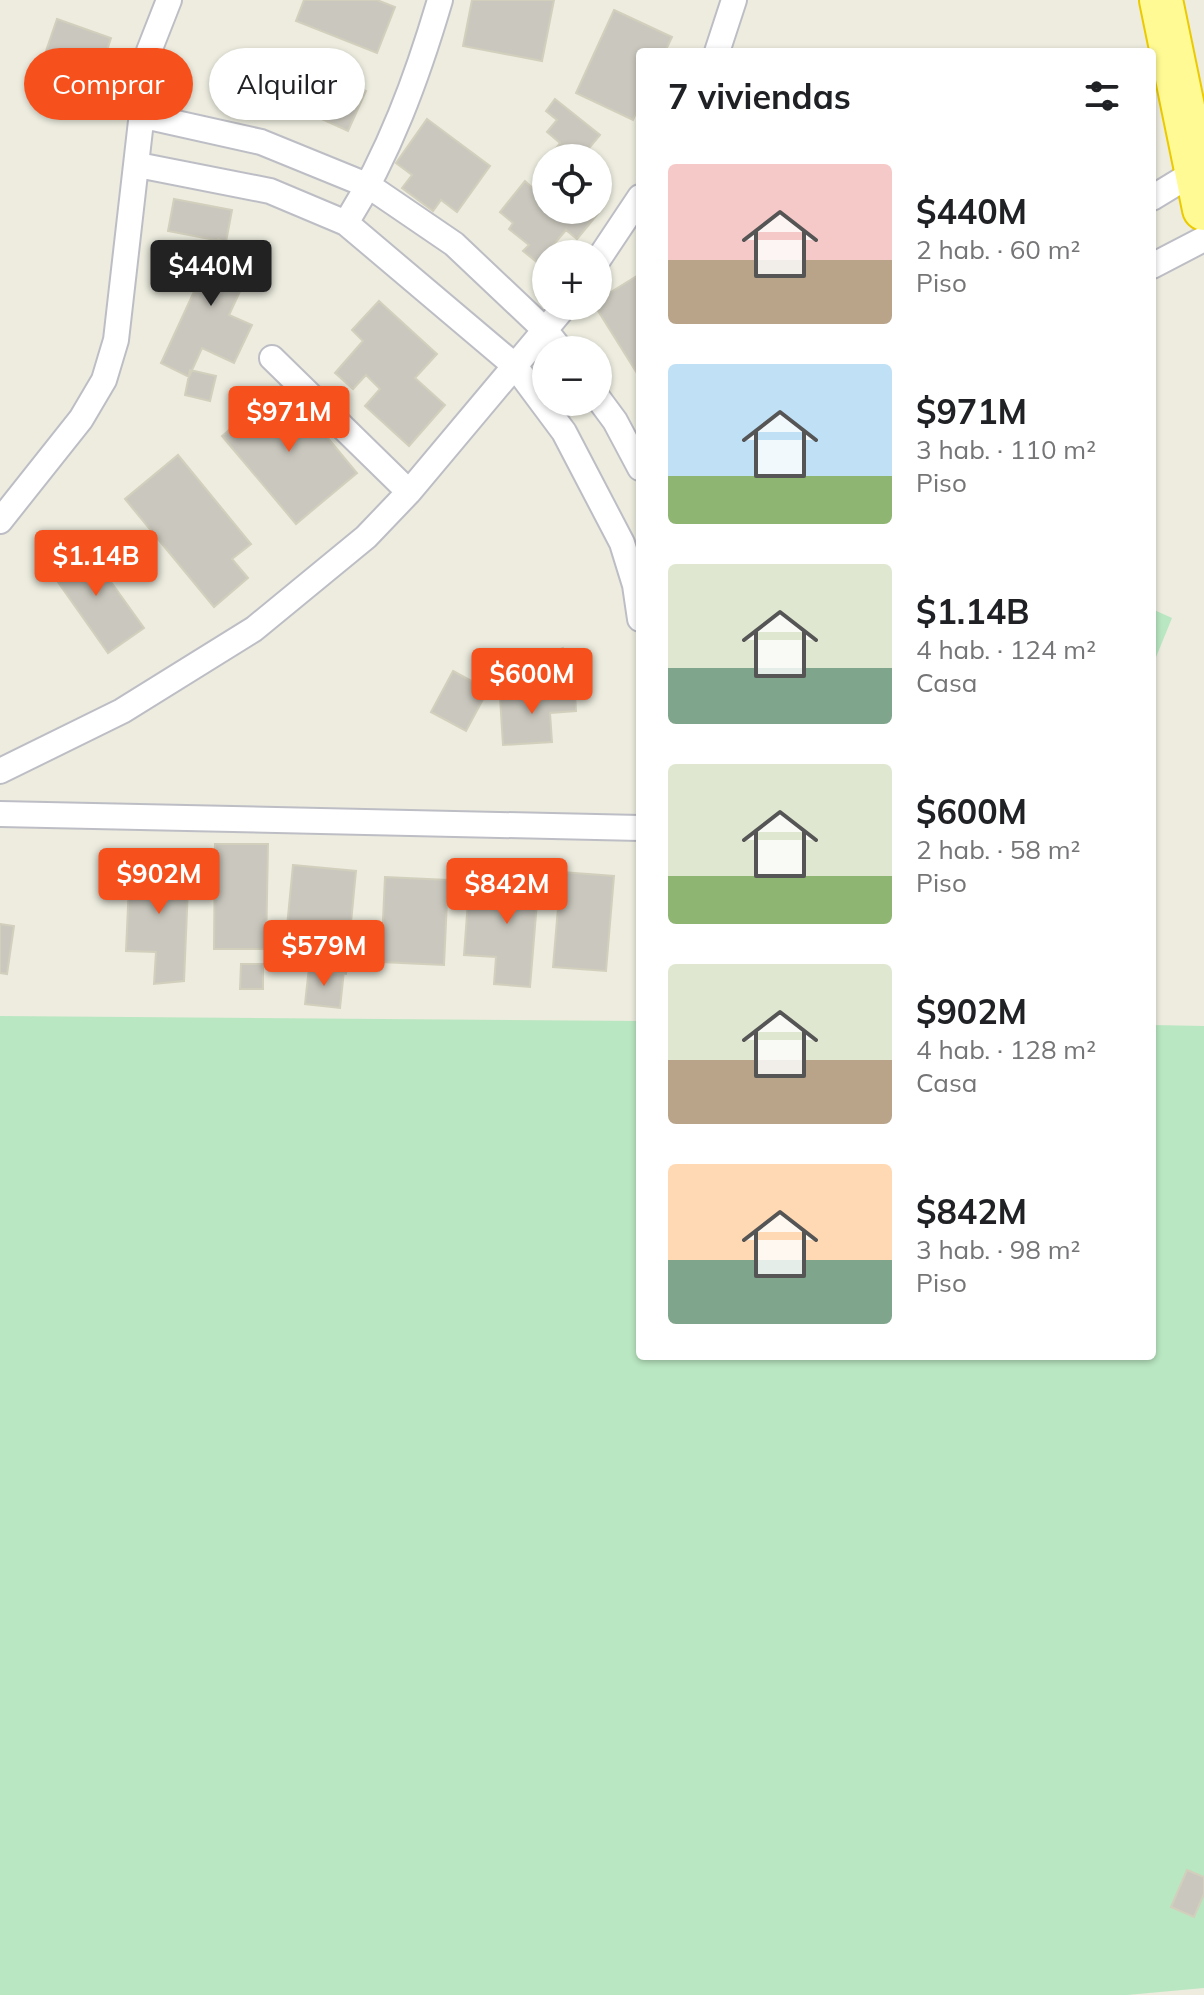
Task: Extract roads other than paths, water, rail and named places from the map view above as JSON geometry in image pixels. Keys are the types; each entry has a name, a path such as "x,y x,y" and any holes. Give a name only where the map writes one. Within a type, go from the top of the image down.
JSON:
{"highway":[{"path":"1161,0 1201,189"}],"street":[{"path":"150,48 169,0"},
{"path":"346,223 369,186 419,72 440,0"},
{"path":"718,48 734,0"},
{"path":"0,521 81,419 104,380 116,340 138,165 140,120"},
{"path":"162,120 261,142 369,186 454,244 550,336"},
{"path":"138,165 270,191 346,223 514,365 564,432 631,537 636,571"},
{"path":"1156,197 1201,189"},
{"path":"611,240 636,203"},
{"path":"1156,264 1204,239"},
{"path":"0,771 122,711 254,629 366,537 409,492 514,365 532,354"},
{"path":"272,358 409,492"},
{"path":"611,416 636,460"},
{"path":"0,814 636,828"}]}
